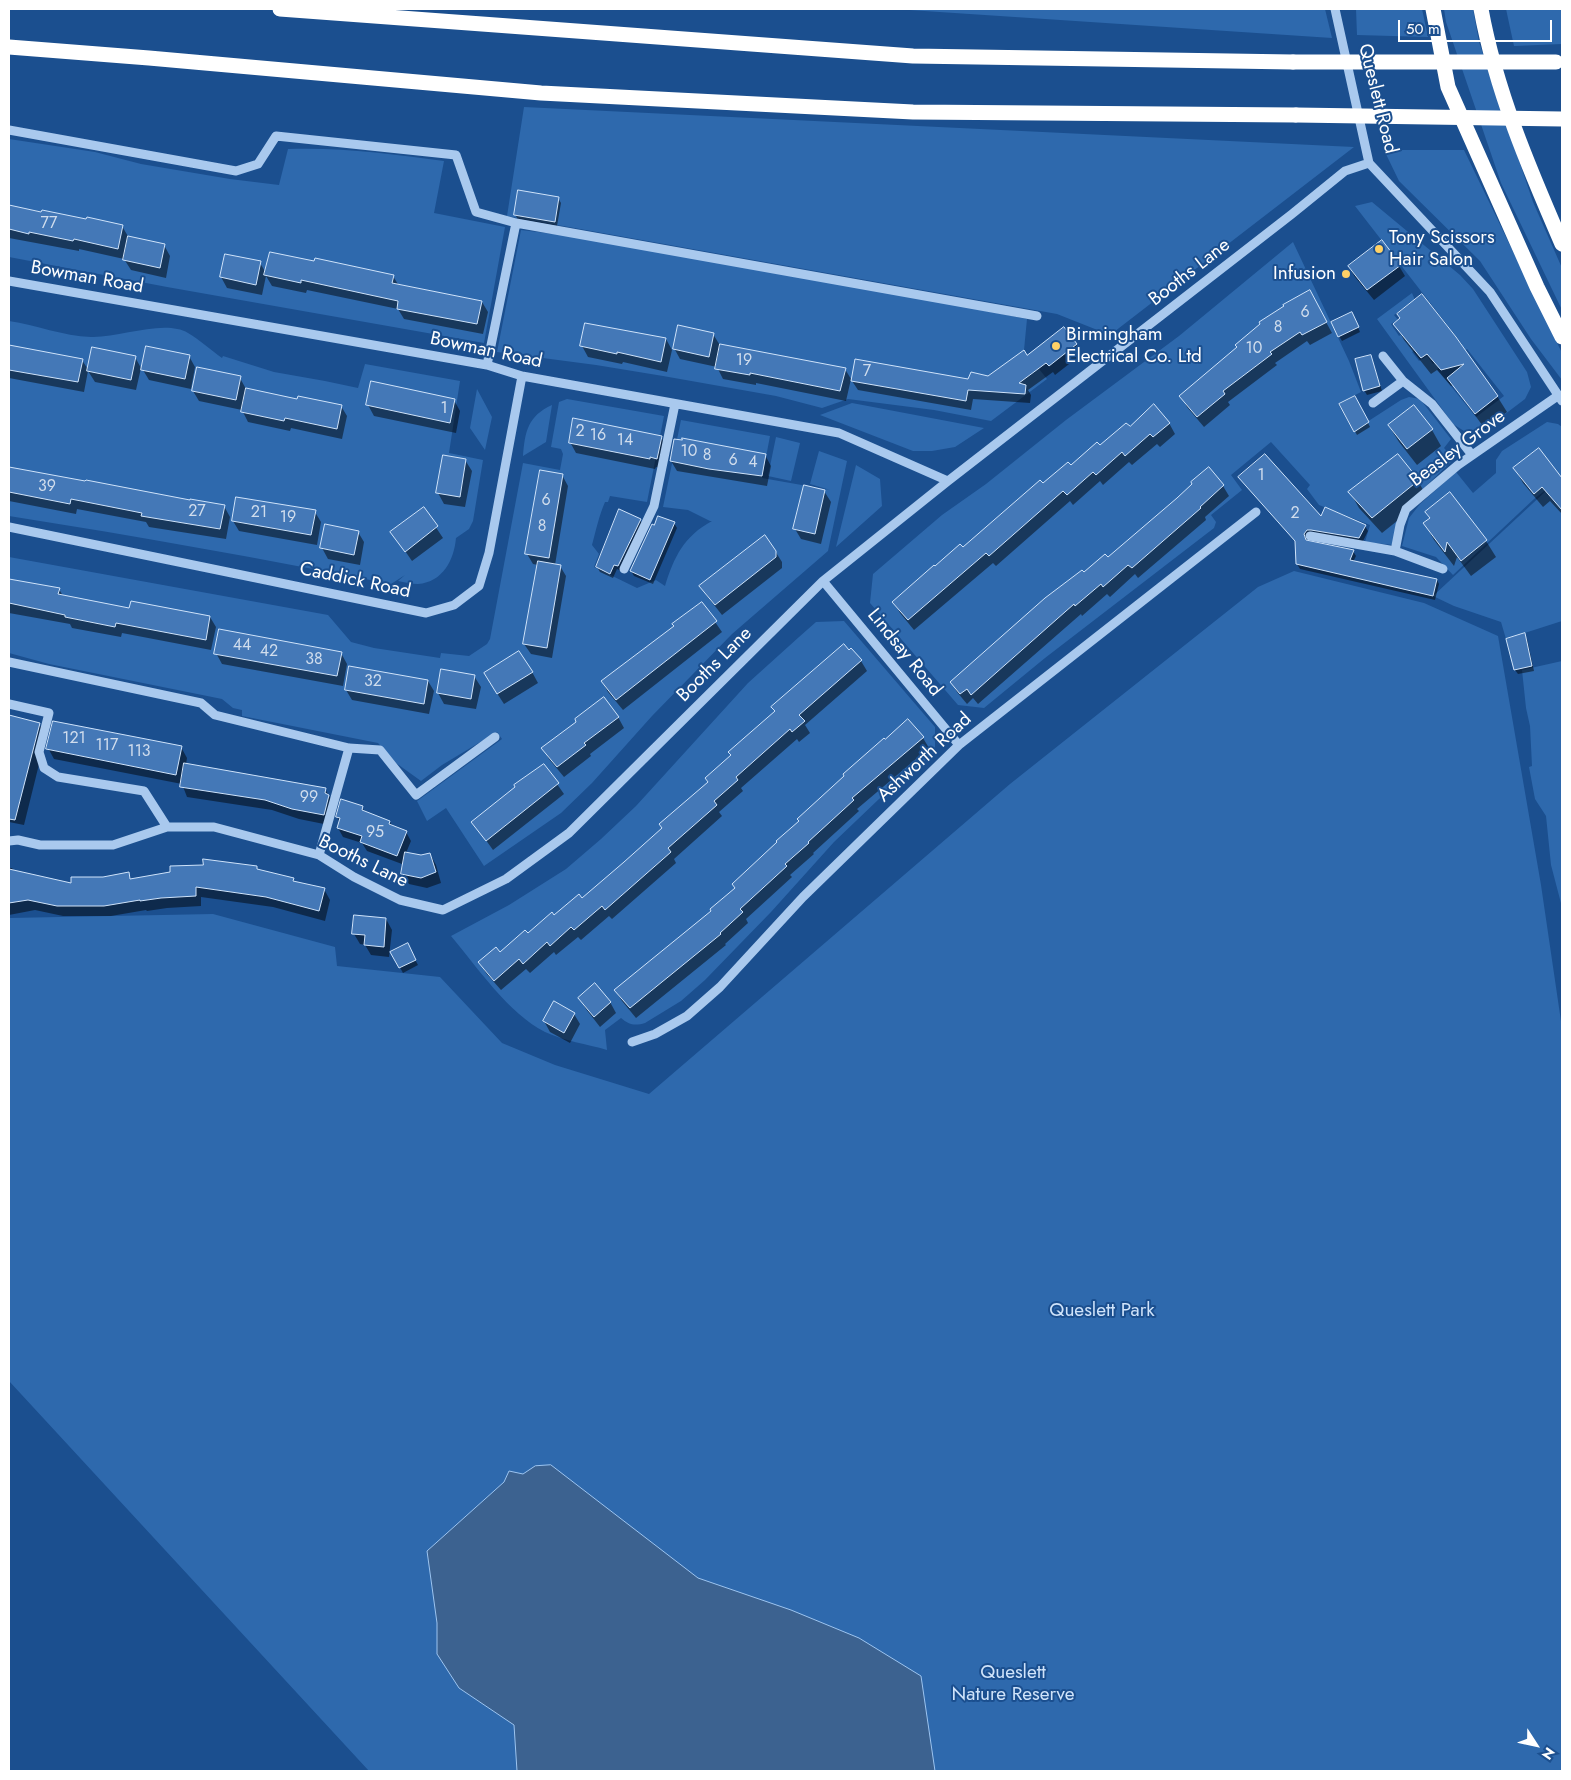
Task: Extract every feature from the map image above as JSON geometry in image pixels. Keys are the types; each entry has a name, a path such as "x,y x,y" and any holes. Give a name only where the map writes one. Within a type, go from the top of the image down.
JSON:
{"highway":[{"path":"280,9 913,56 1293,62 1559,62"},
{"path":"1433,9 1448,87 1537,287 1562,337"},
{"path":"1481,9 1504,98 1529,169 1562,244"},
{"path":"9,47 541,93 912,112 1562,119"}],"street":[{"name":"Queslett Road","path":"1335,9 1369,163 1490,292 1560,398"},
{"path":"9,130 236,171 258,164 276,136 456,155 476,212 516,223 1037,316"},
{"name":"Booths Lane","path":"9,841 18,840 40,845 113,845 167,827 214,827 320,855 354,877 400,900 444,910 506,879 569,833 823,580 1345,171 1369,163"},
{"path":"486,365 516,223"},
{"name":"Bowman Road","path":"9,281 486,365 522,376 839,433 948,481"},
{"path":"1383,356 1403,381 1432,404 1472,455"},
{"name":"Caddick Road","path":"9,527 426,612 454,604 479,586 489,553 522,376"},
{"path":"1373,403 1403,381"},
{"name":"Beasley Grove","path":"1394,551 1400,525 1406,510 1458,465 1560,398"},
{"path":"624,569 654,506 675,404"},
{"name":"Ashworth Road","path":"632,1042 655,1034 687,1016 720,987 803,897 959,745 1256,512"},
{"path":"1310,536 1394,551 1443,569"},
{"name":"Lindsay Road","path":"823,580 959,745"},
{"path":"9,662 201,703 215,715 349,748 380,750 416,795 494,737"},
{"path":"9,704 48,713 39,752 44,768 58,777 144,790 167,827"},
{"path":"320,855 349,748"}],"green space":[{"path":"894,9 1325,9 1332,38"},
{"path":"1356,9 1422,9 1428,37 1357,35"},
{"path":"1444,9 1473,9 1479,42 1533,202 1562,268 1562,310 1501,183 1446,22"},
{"path":"1506,9 1562,9 1562,44 1514,46"},
{"path":"524,107 1354,147 1110,335 1057,314 507,216"},
{"path":"9,139 95,152 141,164 279,185 288,149 346,150 444,161 434,213 505,227 484,343 9,257"},
{"path":"1384,150 1464,150 1562,353 1562,380 1531,339 1480,261 1399,181"},
{"path":"1372,202 1460,275 1473,289 1527,372 1531,387 1525,399 1492,424 1476,433 1464,431 1453,424 1377,319 1412,293 1415,300 1394,315 1398,320 1391,324 1399,336 1408,330 1420,347 1412,352 1419,361 1427,356 1433,364 1462,344 1355,206","holes":["1467,349 1504,396 1476,417 1437,369"]},
{"path":"521,230 596,239 1027,319 1024,350 1047,379 991,421 934,410 848,399 822,408 776,396 663,376 497,352"},
{"path":"1293,242 1349,361 1361,392 1338,404 1353,431 1401,400 1409,397 1420,399 1451,439 1444,448 1454,459 1400,511 1393,545 1365,542 1370,525 1319,505 1307,489 1310,485 1271,442 1231,475 1242,490 1211,515 1216,522 1214,528 1045,658 984,708 958,705 870,603 873,574 942,515 986,484 1066,420 1179,336"},
{"path":"9,321 70,335 91,337 103,337 154,328 178,329 188,333 222,358 223,356 274,372 358,388 365,364 460,381 449,453 483,460 473,521 469,529 456,538 450,562 434,579 418,584 398,581 405,575 391,584 200,548 9,516"},
{"path":"477,389 492,417 485,450 470,428"},
{"path":"567,399 664,416 647,502 610,496 608,502 605,502 603,507 592,545 599,554 594,567 637,588 656,580 665,586 681,548 694,533 712,521 688,510 663,507 681,420 770,436 762,478 830,490 810,484 819,451 847,461 828,551 732,634 652,716 592,783 561,813 484,866 446,808 427,821 417,801 502,739 497,732 442,765 421,781 396,763 378,743 242,716 242,710 233,708 222,699 49,664 9,653 9,557 328,615 351,642 374,648 440,658 441,653 469,656 487,644 490,639 523,463 560,470 563,454 561,449 551,447 559,402"},
{"path":"852,403 984,428 955,447 932,451 913,451 820,415"},
{"path":"552,405 546,442 523,456 529,425 538,414"},
{"path":"1547,422 1558,424 1562,427 1562,477 1534,499 1453,575 1436,557 1402,546 1409,518 1420,504 1456,472 1473,493 1496,473 1496,460 1502,451"},
{"path":"776,437 800,443 791,481 768,476"},
{"path":"856,465 880,479 882,506 836,547"},
{"path":"1546,491 1554,502 1562,494 1562,621 1506,639 1501,622 1454,606 1433,596"},
{"name":"Queslett Park","path":"1294,571 1424,603 1498,636 1541,885 1562,1028 1562,1771 369,1771 9,1381 9,918 213,914 335,947 337,966 440,977 502,1043 555,1065 649,1094 1010,784 1258,587"},
{"path":"844,621 935,727 935,752 879,799 834,842 771,912 705,980 681,1001 645,1023 632,1024 621,1018 605,1030 607,1050 552,1035 519,1014 494,989 451,936 509,905 566,869 636,806 748,683 799,637 816,622"},
{"path":"1562,661 1562,907 1551,865 1546,816 1535,799 1529,767 1532,766 1530,726 1522,670"}],"shaded area":[{"path":"551,1465 698,1578 791,1610 859,1638 921,1676 935,1771 517,1771 514,1725 459,1688 437,1654 437,1623 427,1551 504,1482 509,1471 523,1474 535,1466"}],"building":[{"path":"518,190 559,197 555,222 514,215"},
{"path":"9,205 86,219 87,217 123,225 118,249 74,239 73,241 9,229"},
{"path":"128,236 165,244 160,268 123,260"},
{"path":"1382,240 1401,265 1367,290 1348,266"},
{"path":"270,252 314,261 315,258 394,275 392,283 482,301 477,324 397,309 398,301 301,280 301,283 264,275"},
{"path":"225,254 261,261 256,285 220,277"},
{"path":"1310,290 1327,322 1302,335 1300,332 1270,352 1272,354 1223,391 1225,394 1197,417 1179,396 1237,347 1235,345 1260,324 1259,322 1283,305"},
{"path":"1422,294 1456,337 1498,396 1475,414 1447,378 1464,364 1441,370 1427,354 1421,358 1393,324 1400,318 1397,314"},
{"path":"1352,312 1359,327 1338,337 1331,322"},
{"path":"585,323 666,338 661,362 580,346"},
{"path":"678,325 714,333 709,357 673,349"},
{"path":"1064,327 1077,344 1049,366 1046,363 1019,383 1026,385 1025,394 968,390 966,401 851,381 855,359 968,379 971,372 988,376 1024,350 1027,355"},
{"path":"720,344 846,368 840,391 750,373 750,375 715,369"},
{"path":"9,345 83,359 78,382 9,370"},
{"path":"146,346 190,355 185,379 141,370"},
{"path":"92,347 136,356 131,380 87,371"},
{"path":"1371,355 1380,386 1363,391 1355,359"},
{"path":"197,367 241,376 236,400 192,391"},
{"path":"371,381 455,399 450,423 366,405"},
{"path":"246,388 297,399 298,396 342,405 337,429 285,418 284,421 241,412"},
{"path":"1355,396 1369,422 1354,432 1339,404"},
{"path":"1154,404 1170,423 1153,437 1150,434 1125,456 1122,452 1096,475 1093,472 1067,495 1063,491 989,556 986,553 908,620 892,602 960,544 963,547 1040,480 1043,483 1068,462 1071,465 1097,442 1100,445 1126,423 1130,426"},
{"path":"1414,405 1433,429 1407,449 1388,425"},
{"path":"573,418 662,436 657,459 569,443"},
{"path":"682,438 766,454 762,476 709,469 670,461 674,439 682,440"},
{"path":"1539,448 1562,478 1562,510 1542,487 1534,494 1513,468"},
{"path":"1265,454 1321,516 1325,507 1366,525 1359,538 1307,530 1304,534 1306,540 1354,550 1350,560 1437,579 1433,596 1296,564 1295,541 1238,477"},
{"path":"1398,454 1419,480 1372,518 1348,492"},
{"path":"443,455 466,459 460,497 436,493"},
{"path":"9,467 225,505 220,529 141,516 142,513 71,499 70,504 9,492"},
{"path":"1209,467 1224,485 1201,508 1132,568 1128,565 1103,587 1101,584 1075,606 1074,604 971,695 967,689 960,694 950,682 1045,598 1082,570 1084,572 1105,554 1108,557 1177,498 1192,484 1191,482"},
{"path":"540,470 563,474 549,558 525,554"},
{"path":"804,485 825,490 815,534 793,529"},
{"path":"1450,492 1487,540 1461,561 1447,542 1445,552 1423,523 1430,518 1425,512"},
{"path":"236,497 316,510 311,535 232,521"},
{"path":"424,507 438,526 405,552 390,532"},
{"path":"619,509 641,519 618,566 614,565 610,574 596,567"},
{"path":"658,516 675,522 650,580 630,571 652,524 654,525"},
{"path":"325,524 359,531 354,555 320,548"},
{"path":"765,535 776,551 776,557 715,605 699,586"},
{"path":"538,561 561,565 547,648 523,644"},
{"path":"9,579 60,588 58,594 129,608 131,601 210,616 206,640 116,623 115,627 9,603"},
{"path":"702,602 717,621 616,700 601,681 674,626 672,624"},
{"path":"219,629 342,652 337,676 214,654"},
{"path":"1525,633 1532,666 1514,670 1506,639"},
{"path":"844,644 849,650 851,648 862,660 799,715 805,721 792,732 790,729 736,777 738,780 714,801 717,805 668,848 671,852 605,910 602,906 574,930 571,927 550,946 547,942 523,964 519,959 494,981 478,962 496,947 500,952 525,930 528,933 552,912 554,915 579,894 582,898 624,862 662,828 659,824 708,782 705,778 731,755 728,752 775,711 771,707"},
{"path":"519,651 533,672 497,694 484,673"},
{"path":"349,666 428,680 424,704 345,690"},
{"path":"441,669 475,675 471,699 437,693"},
{"path":"604,697 619,717 584,743 586,745 557,767 541,748 576,722 575,719"},
{"path":"9,715 40,723 15,820 9,819"},
{"path":"908,719 924,737 852,798 854,800 740,909 743,912 721,934 630,1008 614,990 711,911 710,909 735,888 732,884 799,821 797,819 844,776 843,774"},
{"path":"53,721 182,746 176,775 46,749"},
{"path":"184,763 326,788 325,793 329,795 324,815 292,809 265,800 180,787"},
{"path":"544,764 559,783 486,841 471,822 515,787 514,785"},
{"path":"341,799 363,806 362,810 390,821 389,824 407,831 397,856 360,842 362,836 337,828 340,818 336,817"},
{"path":"405,852 421,855 430,853 436,872 421,878 401,874"},
{"path":"203,859 257,866 257,869 294,878 293,881 325,888 319,911 266,897 196,887 196,896 140,900 104,906 57,906 28,900 9,903 9,869 71,883 71,877 103,877 129,872 130,879 170,872 170,866 203,865"},
{"path":"354,915 386,918 384,947 364,945 365,935 352,934"},
{"path":"408,943 416,960 399,968 390,952"},
{"path":"595,983 611,1002 594,1017 578,998"},
{"path":"554,1001 575,1013 564,1033 543,1021"}],"place":[{"name":"Tony Scissors Hair Salon","path":"1379,249"},
{"name":"Infusion","path":"1346,274"},
{"name":"Birmingham Electrical Co. Ltd","path":"1056,346"}],"park label":[{"name":"Queslett Nature Reserve","path":"1013,1684"}]}
